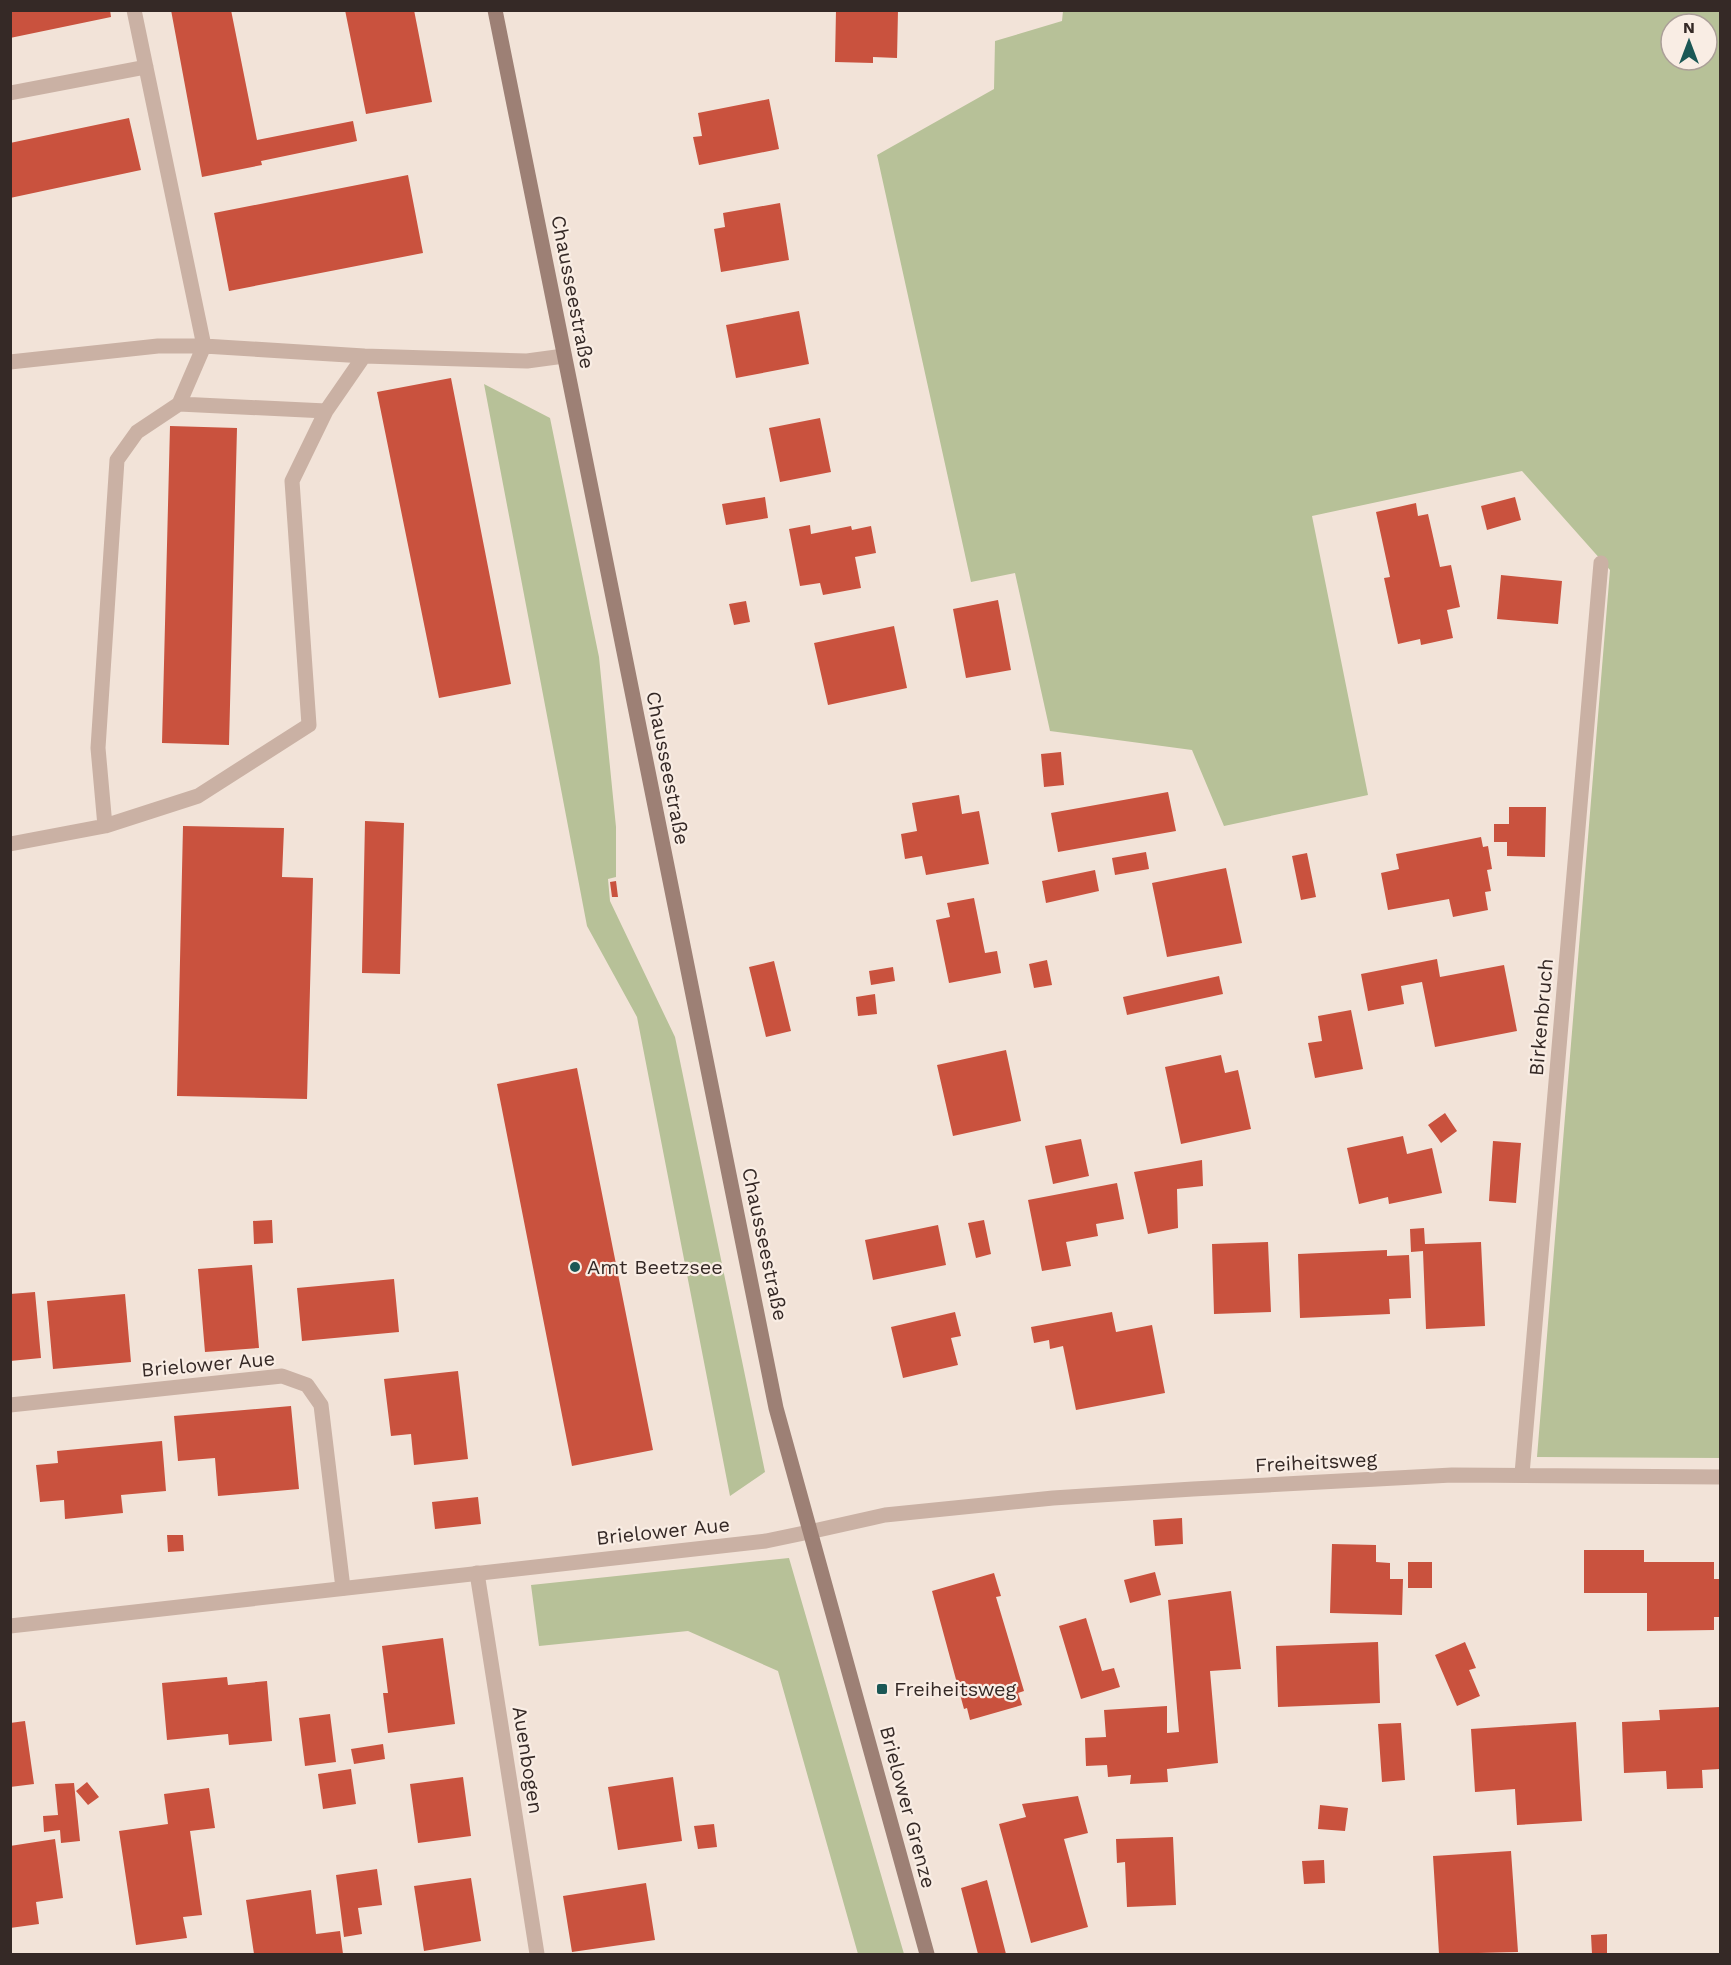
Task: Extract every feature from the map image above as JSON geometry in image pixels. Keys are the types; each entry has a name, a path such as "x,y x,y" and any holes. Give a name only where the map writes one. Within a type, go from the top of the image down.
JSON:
{"main road":[{"name":"Chausseestraße","path":"495,10 776,1408 809,1532"},
{"name":"Brielower Grenze","path":"809,1532 927,1954"}],"street":[{"path":"105,826 98,748 117,460 137,432 179,404 204,346 134,10"},
{"path":"10,93 146,67"},
{"path":"10,362 158,346 204,346 364,356 527,361 564,356"},
{"path":"10,844 105,826 198,796 309,725 292,481 326,411 364,356"},
{"path":"179,404 326,411"},
{"name":"Birkenbruch","path":"1522,1474 1600,563"},
{"name":"Brielower Aue","path":"10,1405 282,1376 307,1384 321,1405 343,1588"},
{"name":"Freiheitsweg","path":"809,1532 885,1515 1053,1498 1452,1475 1720,1477"},
{"name":"Brielower Aue","path":"10,1626 766,1540 809,1532"},
{"name":"Auenbogen","path":"477,1573 537,1954"}],"green space":[{"path":"1063,11 1720,11 1720,1458 1537,1457 1610,570 1522,471 1312,516 1368,795 1224,826 1192,750 1050,731 1015,573 971,582 877,155 994,89 995,41 1062,21"},
{"path":"484,384 550,418 599,657 616,827 616,877 608,879 610,901 675,1037 765,1472 730,1496 637,1017 587,926"},
{"path":"789,1558 904,1954 858,1954 778,1671 688,1631 539,1646 531,1585"}],"building":[{"path":"10,10 110,10 111,17 10,38"},
{"path":"171,10 231,10 257,140 353,121 357,141 261,161 262,165 202,177"},
{"path":"345,10 414,10 432,102 366,114"},
{"path":"836,10 898,10 897,58 873,57 873,63 835,62"},
{"path":"769,99 779,149 699,165 693,137 702,136 698,113"},
{"path":"129,118 141,170 10,198 10,143"},
{"path":"408,175 423,253 229,291 214,213"},
{"path":"780,203 789,260 721,272 714,229 725,227 723,213"},
{"path":"799,311 809,364 736,378 726,325"},
{"path":"451,378 511,684 439,698 377,392"},
{"path":"820,418 831,472 780,482 769,428"},
{"path":"170,426 237,428 229,745 162,743"},
{"path":"765,497 768,518 726,525 722,504"},
{"path":"1515,497 1521,520 1487,530 1481,506"},
{"path":"1416,503 1418,516 1428,514 1440,567 1451,565 1460,607 1447,610 1453,638 1421,645 1420,639 1398,644 1384,578 1390,577 1376,512"},
{"path":"810,525 811,534 851,526 852,530 871,526 876,553 855,557 861,588 823,595 820,583 800,586 789,529"},
{"path":"1501,575 1562,581 1558,624 1497,619"},
{"path":"998,600 1011,670 966,678 953,609"},
{"path":"746,601 750,622 734,625 729,604"},
{"path":"894,626 907,688 828,705 814,643"},
{"path":"1061,752 1064,785 1044,787 1041,754"},
{"path":"1168,792 1176,831 1058,852 1051,813"},
{"path":"959,795 962,814 979,811 989,864 926,875 922,856 905,859 901,834 917,831 912,803"},
{"path":"1509,807 1546,807 1545,857 1507,856 1507,842 1494,842 1494,824 1509,824"},
{"path":"365,821 404,823 400,974 362,973"},
{"path":"183,826 284,828 282,877 313,878 307,1099 177,1096"},
{"path":"1481,837 1483,847 1488,846 1492,869 1487,870 1491,891 1485,892 1488,910 1453,917 1449,899 1388,910 1381,873 1399,869 1396,854"},
{"path":"1146,852 1149,869 1115,875 1112,858"},
{"path":"1307,853 1316,897 1301,900 1292,856"},
{"path":"1226,868 1242,943 1167,957 1152,883"},
{"path":"1095,870 1099,891 1046,903 1042,881"},
{"path":"616,881 618,897 612,897 610,882"},
{"path":"974,898 985,953 997,951 1001,973 949,983 936,920 950,917 947,903"},
{"path":"1437,959 1440,977 1504,965 1517,1031 1435,1047 1422,982 1401,986 1404,1004 1368,1011 1361,974"},
{"path":"1047,960 1052,985 1034,988 1029,964"},
{"path":"774,961 791,1031 766,1037 749,967"},
{"path":"893,967 895,981 871,985 869,971"},
{"path":"1219,976 1223,994 1127,1015 1123,997"},
{"path":"875,994 877,1014 858,1016 856,997"},
{"path":"1351,1010 1363,1069 1315,1078 1308,1043 1322,1041 1318,1016"},
{"path":"1006,1050 1021,1121 953,1136 937,1065"},
{"path":"1221,1055 1225,1073 1238,1070 1251,1129 1181,1144 1165,1067"},
{"name":"Amt Beetzsee","path":"577,1068 653,1450 572,1466 497,1084"},
{"path":"1445,1113 1457,1131 1441,1143 1428,1125"},
{"path":"1403,1136 1407,1154 1432,1148 1442,1193 1389,1204 1388,1197 1359,1204 1347,1148"},
{"path":"1081,1139 1089,1176 1053,1184 1045,1146"},
{"path":"1493,1141 1521,1143 1516,1203 1489,1201"},
{"path":"1202,1160 1203,1186 1177,1189 1178,1228 1148,1234 1134,1172"},
{"path":"1117,1183 1124,1219 1096,1224 1098,1236 1066,1242 1071,1266 1042,1271 1028,1200"},
{"path":"272,1220 273,1243 254,1244 253,1221"},
{"path":"984,1220 991,1254 976,1258 968,1223"},
{"path":"938,1225 946,1265 873,1280 865,1240"},
{"path":"1424,1228 1425,1244 1481,1242 1485,1326 1426,1329 1423,1251 1411,1252 1410,1229"},
{"path":"1268,1242 1271,1312 1214,1314 1212,1244"},
{"path":"1387,1250 1387,1256 1409,1255 1411,1298 1389,1299 1390,1314 1300,1318 1298,1254"},
{"path":"252,1265 259,1348 205,1352 198,1269"},
{"path":"394,1279 399,1332 302,1341 297,1288"},
{"path":"35,1292 41,1358 10,1361 10,1294"},
{"path":"125,1294 131,1362 53,1369 47,1301"},
{"path":"955,1312 961,1336 951,1338 958,1365 903,1378 891,1327"},
{"path":"1112,1312 1116,1332 1152,1325 1165,1393 1076,1410 1063,1346 1050,1349 1049,1340 1034,1343 1031,1327"},
{"path":"458,1371 468,1459 414,1465 411,1434 391,1436 384,1379"},
{"path":"291,1406 299,1489 218,1496 215,1458 178,1461 174,1416"},
{"path":"162,1441 166,1491 121,1495 123,1513 65,1519 64,1500 40,1502 36,1465 58,1463 57,1451"},
{"path":"478,1497 481,1524 435,1529 432,1502"},
{"path":"1182,1518 1183,1544 1155,1546 1153,1520"},
{"path":"167,1535 183,1535 184,1551 168,1552"},
{"path":"1332,1544 1376,1545 1376,1562 1390,1563 1390,1579 1403,1579 1402,1615 1330,1613"},
{"path":"1584,1550 1644,1550 1644,1562 1714,1562 1714,1579 1720,1579 1720,1617 1714,1617 1714,1630 1647,1631 1647,1593 1584,1593"},
{"path":"1408,1562 1432,1562 1432,1588 1408,1588"},
{"path":"1155,1572 1161,1595 1130,1603 1124,1580"},
{"path":"994,1573 1001,1596 996,1597 1024,1691 1018,1693 1022,1705 970,1720 967,1708 964,1709 932,1591"},
{"path":"1231,1591 1241,1669 1210,1671 1218,1763 1167,1769 1168,1782 1130,1784 1131,1775 1108,1777 1107,1765 1086,1766 1085,1738 1106,1737 1104,1710 1167,1706 1167,1733 1179,1732 1168,1600"},
{"path":"1086,1618 1102,1671 1114,1668 1120,1687 1081,1699 1059,1626"},
{"path":"443,1638 455,1724 388,1733 383,1693 388,1693 382,1646"},
{"path":"1378,1642 1380,1703 1278,1707 1276,1646"},
{"path":"1465,1642 1476,1668 1469,1670 1480,1696 1457,1706 1435,1655"},
{"path":"227,1677 228,1685 267,1681 272,1741 229,1745 228,1734 167,1740 162,1683"},
{"path":"1720,1707 1720,1769 1702,1770 1703,1788 1667,1789 1666,1771 1624,1773 1622,1722 1660,1720 1659,1710"},
{"path":"330,1714 336,1762 305,1766 299,1718"},
{"path":"25,1721 34,1784 10,1787 10,1723"},
{"path":"1576,1722 1582,1821 1517,1825 1515,1789 1475,1792 1471,1729"},
{"path":"1401,1723 1405,1780 1382,1782 1378,1724"},
{"path":"383,1744 385,1759 354,1764 351,1749"},
{"path":"351,1769 356,1804 323,1809 318,1774"},
{"path":"463,1777 471,1836 418,1843 410,1784"},
{"path":"673,1777 682,1841 618,1850 608,1787"},
{"path":"87,1782 99,1797 88,1805 76,1791"},
{"path":"74,1783 80,1841 61,1843 60,1830 44,1832 43,1816 58,1815 55,1784"},
{"path":"209,1788 215,1828 190,1831 202,1915 183,1917 187,1938 136,1945 119,1831 168,1824 164,1794"},
{"path":"1078,1796 1088,1833 1064,1839 1088,1927 1031,1943 999,1824 1026,1817 1022,1804"},
{"path":"1320,1805 1348,1808 1345,1831 1318,1829"},
{"path":"714,1824 717,1847 698,1849 694,1826"},
{"path":"1173,1837 1176,1905 1127,1907 1125,1862 1117,1863 1116,1839"},
{"path":"55,1839 63,1898 36,1902 39,1924 10,1928 10,1846"},
{"path":"1511,1851 1518,1952 1439,1954 1433,1856"},
{"path":"1324,1860 1325,1883 1304,1884 1302,1861"},
{"path":"377,1869 382,1905 358,1908 362,1934 344,1937 336,1875"},
{"path":"471,1878 481,1941 424,1951 414,1886"},
{"path":"987,1880 1006,1954 978,1954 961,1888"},
{"path":"646,1883 655,1940 572,1952 563,1896"},
{"path":"311,1890 316,1934 340,1931 343,1954 254,1954 246,1900"},
{"path":"1607,1934 1607,1954 1592,1954 1591,1935"}],"place":[{"name":"Amt Beetzsee","path":"575,1267"},
{"name":"Freiheitsweg","path":"882,1689"}]}
